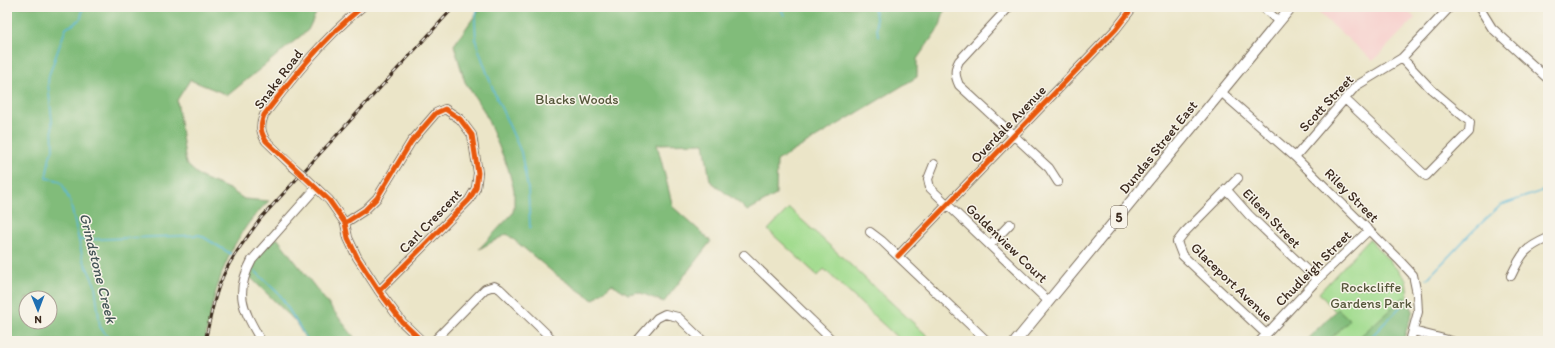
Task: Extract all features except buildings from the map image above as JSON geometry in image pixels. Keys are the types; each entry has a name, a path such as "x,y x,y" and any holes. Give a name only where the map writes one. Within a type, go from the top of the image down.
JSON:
{"main road":[{"name":"Dundas Street East","path":"1016,341 1106,233 1220,91 1291,7"}],"street":[{"name":"Snake Road","path":"362,7 348,18 316,49 264,115 260,124 260,131 266,141 329,200 344,223 348,238 357,257 379,291 402,322 422,341"},
{"path":"1009,7 959,61 955,68 956,78 959,85 1049,168 1058,182"},
{"name":"Overdale Avenue","path":"898,256 1116,29 1133,7"},
{"path":"1263,7 1279,22"},
{"name":"Scott Street","path":"1295,157 1356,86 1402,58 1450,7"},
{"path":"1479,7 1492,28 1548,79"},
{"path":"1345,99 1426,176 1469,132 1470,122 1431,89 1402,58"},
{"name":"Riley Street","path":"1220,91 1295,157 1400,260 1413,275 1417,294 1418,312 1410,341"},
{"name":"Carl Crescent","path":"344,223 365,210 377,198 411,142 436,113 445,109 460,119 472,136 478,173 476,188 469,200 379,291"},
{"name":"Goldenview Court","path":"934,164 929,177 929,184 932,190 1048,301"},
{"name":"Glaceport Avenue","path":"1238,178 1177,242 1182,255 1266,334"},
{"path":"261,341 248,319 243,303 242,288 245,273 252,260 316,188"},
{"name":"Eileen Street","path":"1226,189 1248,215 1317,280"},
{"path":"990,245 1010,224"},
{"name":"Chudleigh Street","path":"1260,341 1317,280 1369,230"},
{"path":"870,232 878,237 987,341"},
{"path":"1511,276 1523,252 1532,245 1548,238"},
{"path":"744,255 834,341"},
{"path":"434,341 485,289 494,286 500,289 554,341"},
{"path":"637,341 657,318 665,314 678,317 703,341"},
{"path":"1413,331 1452,341"}],"shaded area":[{"path":"1312,7 1404,7 1415,18 1373,61"}],"green space":[{"path":"7,7 319,7 308,30 228,95 190,80 177,100 186,164 201,177 229,189 244,199 269,201 243,231 225,265 213,302 205,341 7,341"},
{"name":"Blacks Woods","path":"481,7 945,7 940,26 917,59 917,77 777,161 776,195 747,211 710,181 704,143 657,144 673,207 711,241 664,302 638,292 628,294 612,284 593,300 555,274 507,234 479,249 512,214 514,208 514,190 508,168 484,111 465,82 454,45"},
{"path":"789,208 933,341 901,341 824,269 818,276 768,230"},
{"path":"277,238 357,341 307,341 295,321 248,275 259,252"},
{"name":"Rockcliffe Gardens Park","path":"1369,239 1406,279 1409,306 1403,341 1315,341 1341,318 1319,293"},
{"path":"1404,297 1413,310 1403,341 1355,341"},
{"path":"1338,309 1350,320 1328,341 1305,341"}],"waterway":[{"name":"Grindstone Creek","path":"83,7 81,18 66,28 49,75 48,83 53,150 50,156 46,178 59,181 70,201 83,259 95,285 100,327 111,341"},
{"path":"478,7 475,20 476,42 494,92 521,152 528,189 530,228"},
{"path":"780,7 784,15"},
{"path":"873,7 875,11 878,36"},
{"path":"1427,279 1474,230 1501,205 1548,189"},
{"path":"80,240 200,235 231,254"},
{"path":"254,270 280,295 308,341"},
{"path":"1367,341 1406,301"}],"railway":[{"path":"205,341 221,281 239,248 261,218 454,7"}],"cycle path":[{"path":"362,7 335,31 287,86 264,115 261,125 262,131 266,141 329,200 345,223 348,238 357,257 379,291 402,322 422,341"},
{"path":"898,256 1116,29 1133,7"},
{"path":"345,223 365,210 377,198 411,142 436,113 445,109 460,119 472,135 478,173 476,188 469,200 379,291"}]}
